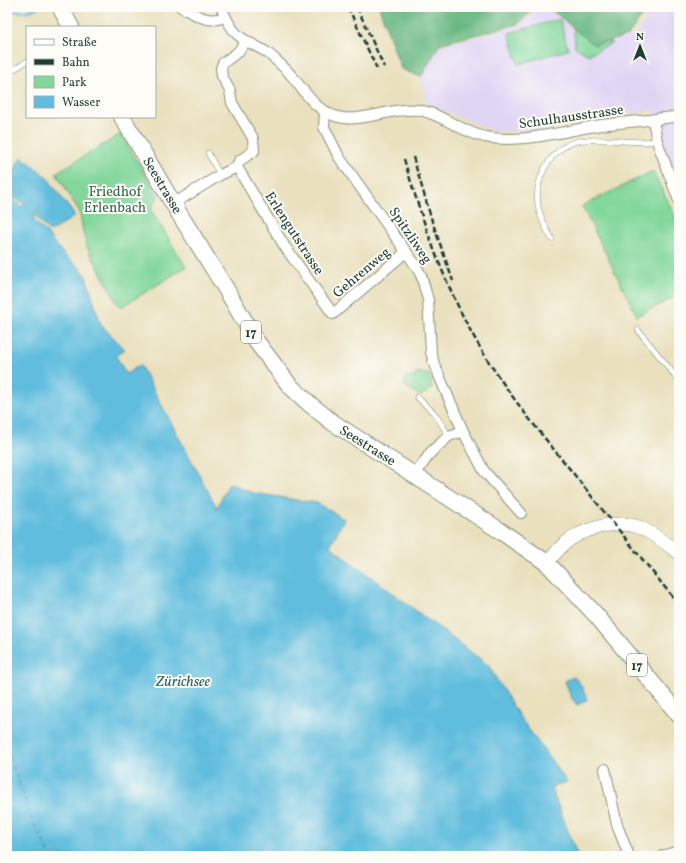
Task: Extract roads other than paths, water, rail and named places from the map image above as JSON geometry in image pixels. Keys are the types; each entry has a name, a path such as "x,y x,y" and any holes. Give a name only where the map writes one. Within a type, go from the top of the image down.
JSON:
{"main road":[{"path":"65,8 71,26"},
{"name":"Seestrasse","path":"123,118 256,341 290,386 332,422 499,530 547,564 596,615 679,715"}],"street":[{"name":"Schulhausstrasse","path":"181,7 210,20 216,20 223,12 235,32 246,41 268,54 290,74 314,104 336,116 349,118 407,110 419,110 438,117 468,132 485,137 522,139 602,125 679,116"},
{"path":"173,204 220,175 237,167 239,161 254,151 253,138 232,103 230,91 222,76 221,68 223,63 238,52 246,41"},
{"name":"Spitzliweg","path":"325,111 324,127 339,157 421,275 428,300 431,352 434,364 463,432 484,471 521,513"},
{"path":"653,120 657,141 679,201"},
{"name":"Erlengutstrasse","path":"237,167 285,247 333,314"},
{"name":"Gehrenweg","path":"333,314 406,252"},
{"path":"415,475 431,452 449,436 463,432"},
{"path":"547,564 564,544 582,533 600,526 621,523 638,527 666,543 679,553"},
{"path":"605,769 617,825 629,856"},
{"path":"662,856 679,851"}],"lane":[{"path":"7,74 26,62"},
{"path":"552,240 541,218 537,195 543,171 556,153 563,147 574,142 586,140 657,141"},
{"path":"208,153 220,175"},
{"path":"638,330 673,373 678,374"},
{"path":"417,398 435,414 449,436"}],"water":[{"name":"Zürichsee","path":"22,157 49,180 75,216 50,232 36,217 39,210 37,210 33,219 45,231 64,255 80,268 86,276 101,325 125,349 116,356 126,374 140,365 217,508 229,483 253,493 317,503 344,519 330,546 488,665 519,716 567,782 551,788 578,856 7,856 7,190 10,197 22,207 24,204 14,197 13,169 16,169 17,164"},
{"path":"574,676 582,687 587,700 577,705 571,697 565,681"}],"waterway":[{"path":"7,10 26,12 38,7"},
{"path":"237,10 250,7"},
{"path":"427,7 436,7"}],"railway":[{"path":"348,7 377,69"},
{"path":"357,7 384,67"},
{"path":"413,157 432,221 453,281"},
{"path":"404,159 427,231 445,277 466,322 488,361 535,426 679,605"}],"park label":[{"name":"Friedhof Erlenbach","path":"115,200"}]}
